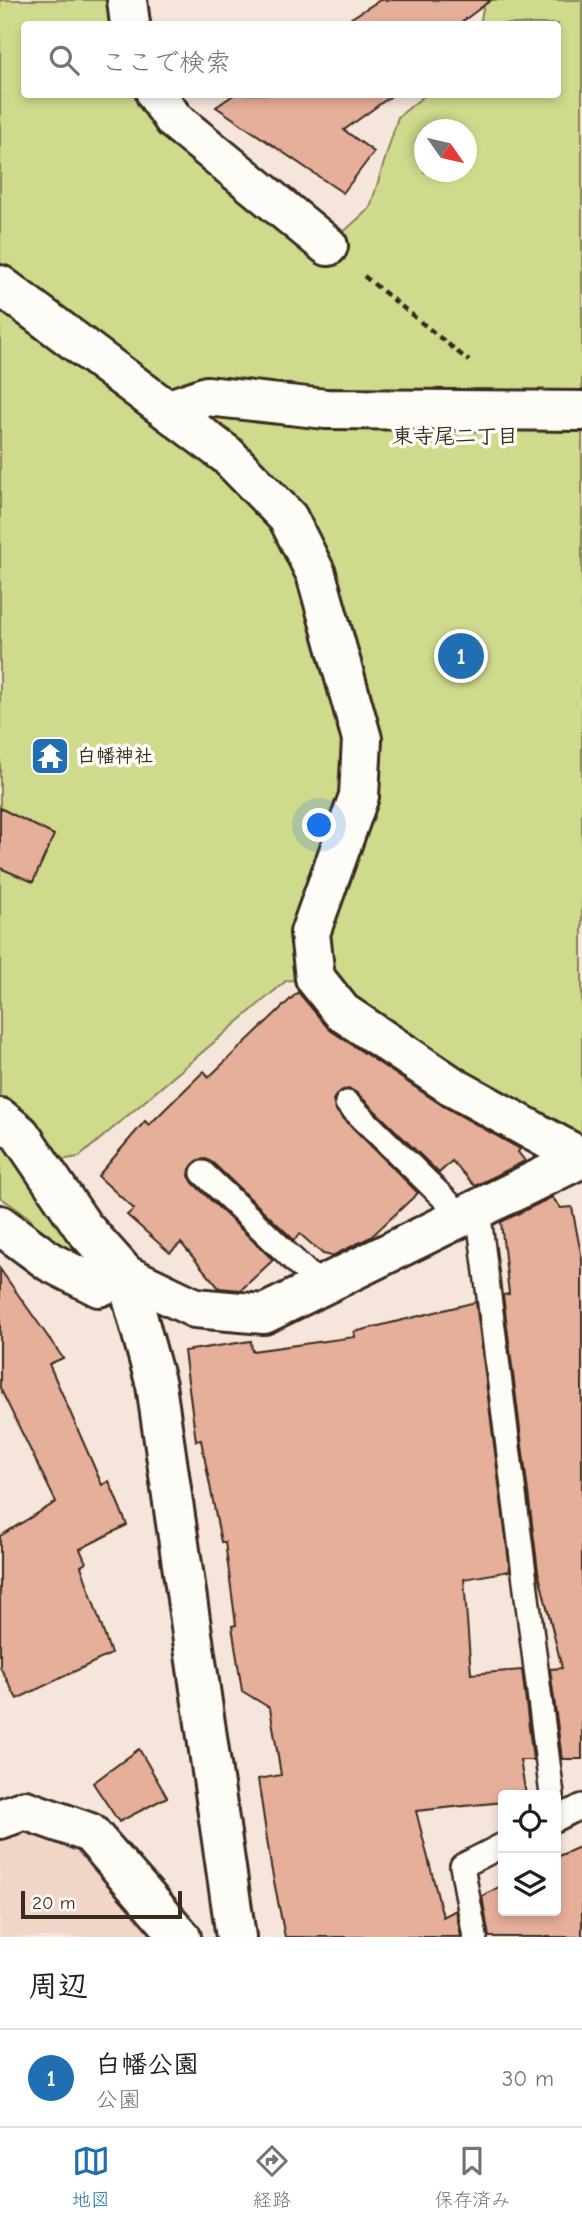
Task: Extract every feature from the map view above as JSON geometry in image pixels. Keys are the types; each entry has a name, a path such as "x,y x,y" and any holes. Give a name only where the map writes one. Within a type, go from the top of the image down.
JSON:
{"street":[{"path":"127,0 130,21"},
{"path":"159,98 174,120 328,246"},
{"path":"0,285 227,455 288,518 316,574 362,739 359,796 310,933 316,978 342,1012 455,1088 582,1158"},
{"path":"167,410 207,396 326,409 582,411"},
{"path":"0,1118 20,1134 83,1227 126,1275 195,1308 264,1314 582,1158"},
{"path":"0,1225 50,1262 99,1287 126,1275"},
{"path":"126,1275 156,1385 236,1937"},
{"path":"0,1819 25,1811 90,1833 181,1937"}],"lane":[{"path":"346,1103 470,1213 551,1790"},
{"path":"203,1173 321,1286"},
{"path":"561,1816 582,1806"},
{"path":"475,1937 462,1866 498,1848"}],"path":[{"path":"328,246 533,412"}],"shaded area":[{"path":"26,1825 87,1846 163,1937 0,1937 0,1834"}],"green space":[{"path":"0,0 127,0 130,21 21,21 21,98 159,98 328,246 370,208 398,117 421,98 561,98 561,21 481,21 485,0 582,0 582,1158 315,977 286,981 79,1157 18,1166 80,1257 70,1262 28,1217 0,1197"}],"building":[{"path":"380,0 491,0 463,21 347,21"},
{"path":"229,98 388,98 344,130 374,152 343,193 216,107"},
{"path":"0,808 54,835 33,882 0,868"},
{"path":"298,992 330,1030 443,1106 520,1149 518,1152 525,1161 475,1186 452,1161 439,1173 357,1093 350,1089 343,1090 333,1100 337,1112 418,1193 371,1237 332,1256 323,1254 300,1234 294,1240 213,1163 206,1159 198,1160 190,1169 189,1176 193,1183 273,1260 241,1290 219,1288 181,1243 170,1253 127,1215 134,1209 98,1176 145,1121 149,1125 204,1071 209,1077"},
{"path":"552,1197 561,1208 572,1207 582,1259 582,1759 562,1759 550,1669 562,1668 538,1571 503,1295 509,1294 501,1222"},
{"path":"0,1269 63,1358 49,1364 102,1485 109,1481 127,1525 80,1549 86,1563 81,1566 111,1654 17,1699 0,1667 0,1536 56,1502 0,1388"},
{"path":"476,1302 510,1571 464,1579 471,1674 522,1670 533,1760 520,1760 525,1790 498,1790 498,1803 416,1811 443,1917 456,1910 461,1937 285,1937 271,1866 258,1779 281,1775 270,1708 242,1691 232,1626 236,1625 225,1542 221,1542 201,1440 196,1441 184,1351 251,1341 252,1351 355,1337 354,1332"},
{"path":"139,1749 167,1797 119,1822 93,1783"},
{"path":"582,1846 582,1937 489,1937 482,1896 498,1888 498,1916 561,1916 561,1855"}],"place":[{"name":"白幡公園","path":"461,656"},
{"name":"白幡神社","path":"50,756"}],"district":[{"name":"東寺尾二丁目","path":"455,436"}]}
